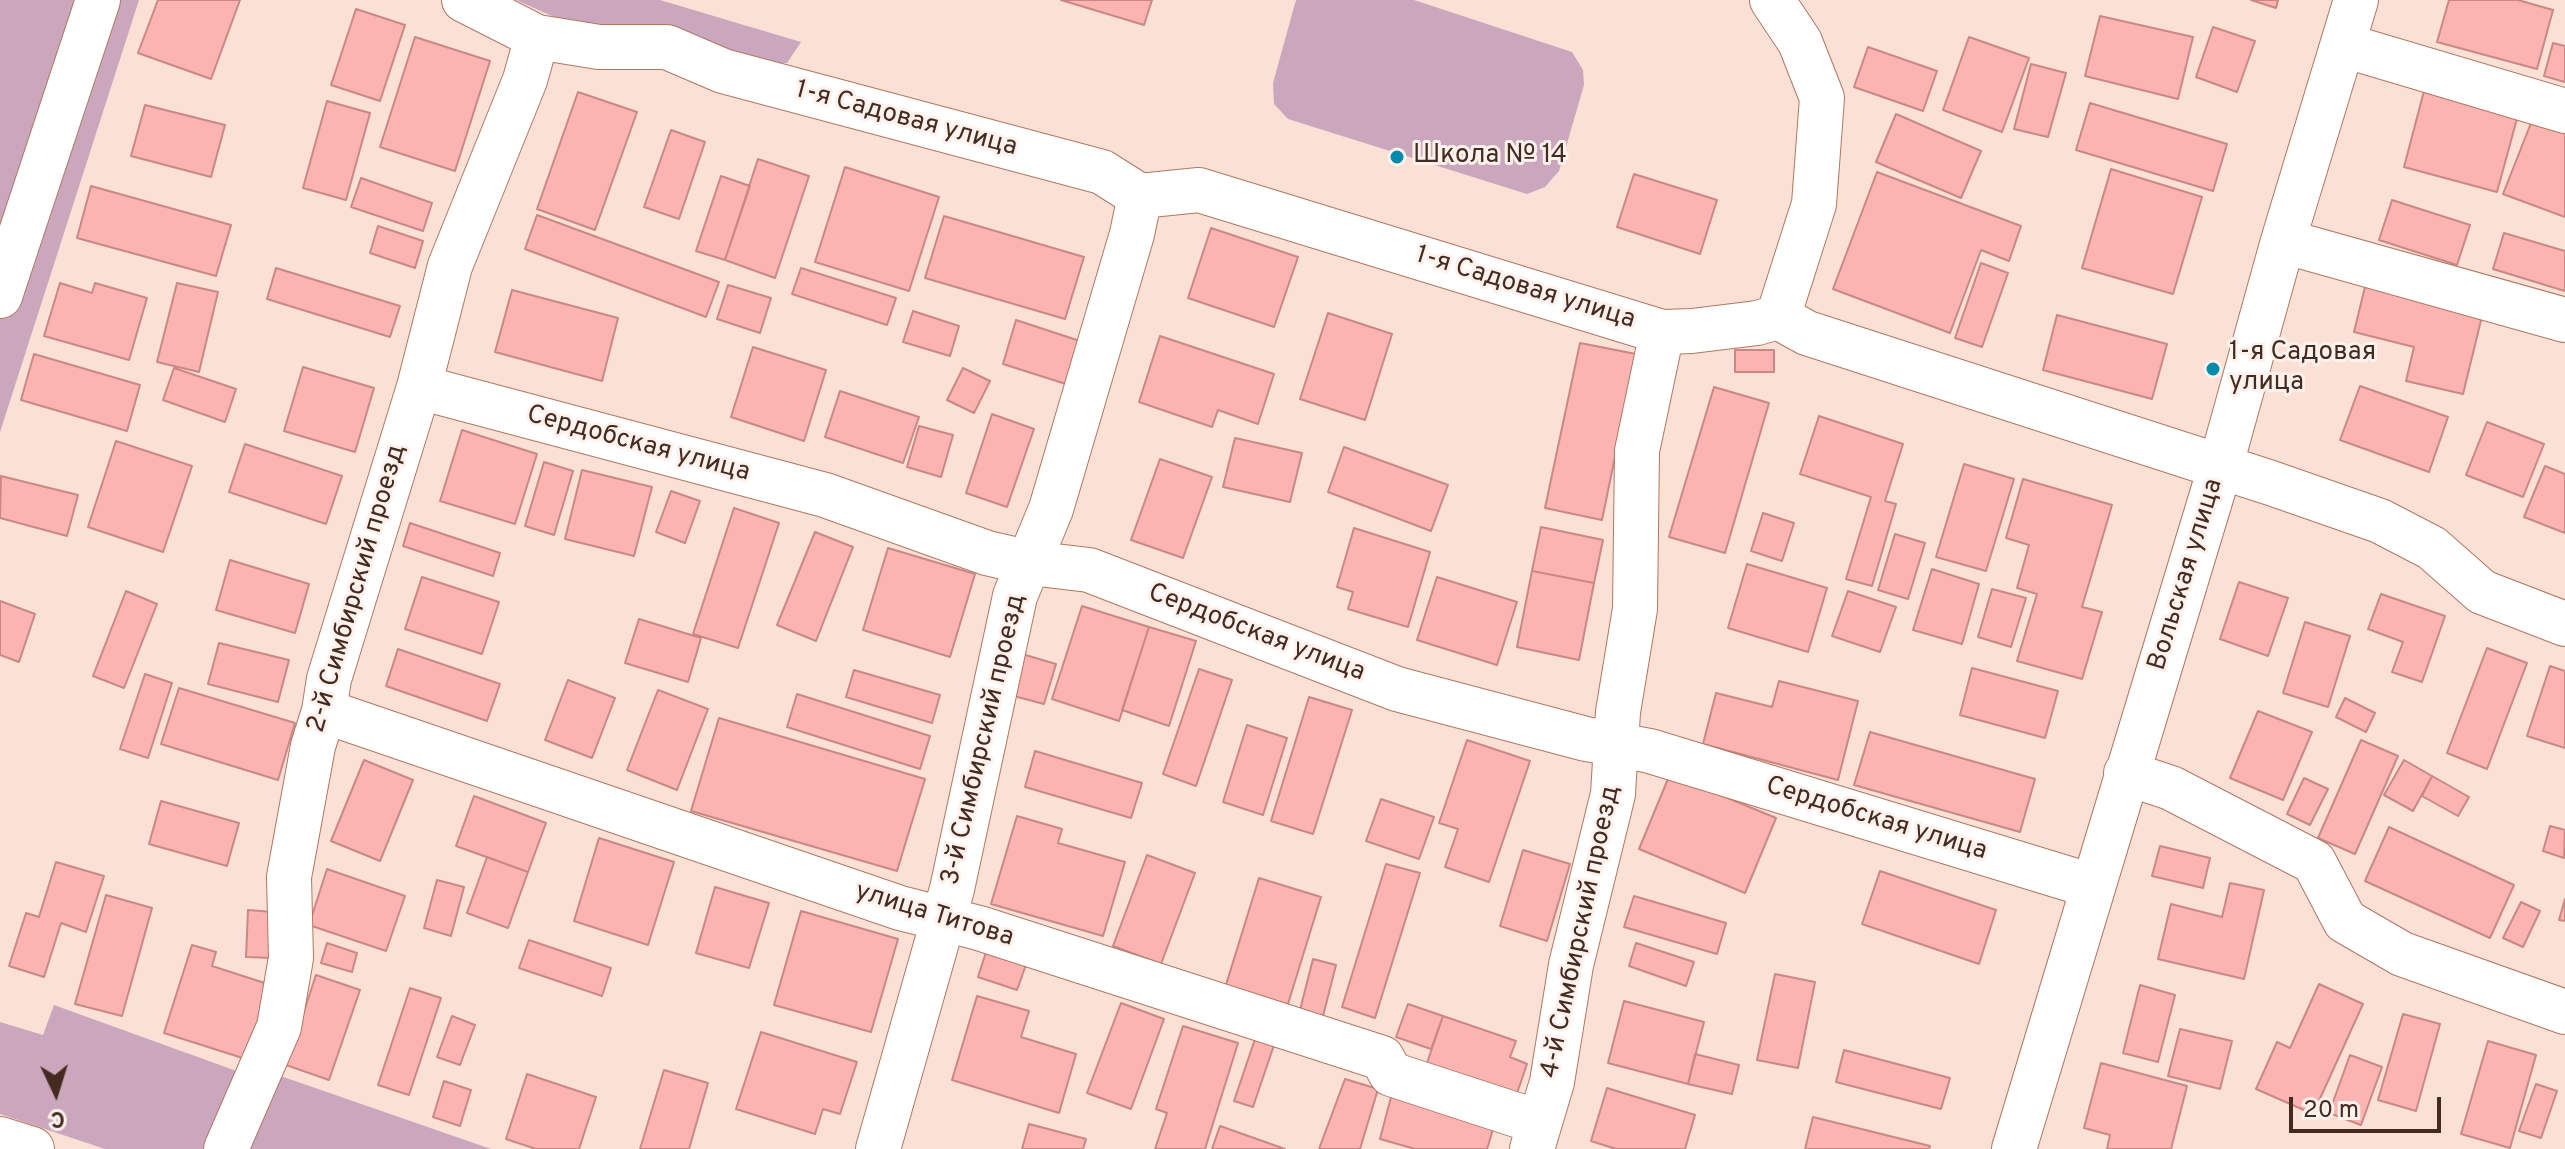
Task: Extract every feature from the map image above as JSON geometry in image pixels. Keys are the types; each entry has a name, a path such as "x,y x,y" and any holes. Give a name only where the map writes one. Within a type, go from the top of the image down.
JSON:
{"street":[{"path":"0,296 98,0"},
{"name":"1-я Садовая улица","path":"464,0 537,37 599,47 667,47 723,71 1102,172 1140,196 1199,190 1662,332 1757,323 1778,317"},
{"path":"1772,0 1800,42 1822,98 1814,204 1778,317 1807,333 2380,521 2432,548 2482,592 2565,624"},
{"name":"Вольская улица","path":"2014,1149 2220,468 2283,241 2356,0"},
{"name":"2-й Симбирский проезд","path":"226,1149 279,1027 291,958 289,877 313,746 324,711 329,679 419,387 450,266 525,80 537,37"},
{"path":"2343,45 2565,111"},
{"name":"3-й Симбирский проезд","path":"878,1149 952,889 1015,596 1051,509 1132,234 1140,196"},
{"path":"2283,241 2565,320"},
{"name":"4-й Симбирский проезд","path":"1535,1136 1552,1082 1571,965 1613,794 1618,712 1635,609 1637,451 1662,332"},
{"name":"Сердобская улица","path":"419,387 825,495 987,553 1030,563 1089,570 1397,689 1586,739 1650,751 2092,886"},
{"name":"улица Титова","path":"324,711 900,908 943,917 1382,1058 1391,1074 1535,1136"},
{"path":"2126,773 2171,788 2314,862 2345,921 2402,954 2565,1012"},
{"path":"0,1139 32,1149"}],"shaded area":[{"path":"0,0 139,0 0,432"},
{"path":"516,0 660,0 801,42 787,63 759,63 678,28 638,24 602,31 572,25"},
{"path":"1296,0 1414,0 1572,52 1583,70 1584,85 1559,171 1545,187 1527,194 1288,119 1274,104 1273,83"},
{"path":"54,1005 242,1073 207,1149 105,1149 0,1114 0,1022 43,1035"},
{"path":"272,1073 491,1149 240,1149"}],"building":[{"path":"158,0 240,0 211,79 138,53"},
{"path":"1061,0 1152,0 1144,25"},
{"path":"2251,0 2278,0 2276,8"},
{"path":"2449,0 2518,0 2553,10 2537,69 2437,42"},
{"path":"356,9 405,25 380,101 331,85"},
{"path":"2100,16 2193,37 2178,99 2085,76"},
{"path":"2213,27 2255,41 2237,92 2196,77"},
{"path":"415,37 490,61 455,171 380,147"},
{"path":"1969,37 2029,58 2002,132 1943,110"},
{"path":"2553,43 2565,46 2565,82 2544,76"},
{"path":"1868,47 1937,71 1923,111 1854,87"},
{"path":"2031,64 2066,73 2048,137 2014,129"},
{"path":"2424,91 2518,115 2497,192 2404,167"},
{"path":"578,92 637,112 595,230 537,209"},
{"path":"327,101 370,113 346,200 303,188"},
{"path":"2090,103 2227,144 2213,191 2076,150"},
{"path":"145,105 225,125 211,177 131,156"},
{"path":"1896,114 1981,151 1961,198 1876,162"},
{"path":"2533,118 2565,130 2565,217 2503,194"},
{"path":"671,130 705,142 679,219 644,207"},
{"path":"758,159 809,176 775,278 725,260"},
{"path":"845,167 939,197 909,291 815,262"},
{"path":"2111,169 2202,197 2173,294 2082,268"},
{"path":"1877,172 2021,226 2009,261 1981,250 1950,333 1833,289"},
{"path":"1634,174 1717,200 1700,254 1617,227"},
{"path":"721,176 750,186 725,260 696,251"},
{"path":"361,178 432,203 423,231 351,207"},
{"path":"91,186 231,225 216,276 77,238"},
{"path":"2392,200 2470,225 2457,265 2379,240"},
{"path":"537,215 719,282 706,317 525,249"},
{"path":"944,216 1084,257 1065,319 925,278"},
{"path":"378,226 423,241 415,268 370,253"},
{"path":"1211,228 1298,257 1274,327 1188,298"},
{"path":"2504,233 2565,251 2565,291 2493,269"},
{"path":"1981,263 2008,273 1982,347 1955,338"},
{"path":"276,268 400,306 390,337 267,299"},
{"path":"801,268 896,298 887,325 792,294"},
{"path":"60,283 92,293 95,283 147,298 129,360 44,336"},
{"path":"177,283 218,292 199,372 157,362"},
{"path":"2366,283 2483,312 2463,394 2406,381 2414,347 2354,332"},
{"path":"728,285 771,298 760,333 717,319"},
{"path":"512,290 618,318 602,381 495,352"},
{"path":"913,311 959,326 950,356 903,342"},
{"path":"1328,313 1392,334 1365,420 1300,399"},
{"path":"2057,315 2167,344 2152,399 2043,370"},
{"path":"1016,320 1080,341 1066,384 1003,364"},
{"path":"1160,336 1274,374 1258,424 1218,410 1212,427 1139,402"},
{"path":"1580,343 1636,354 1602,520 1545,508"},
{"path":"753,347 826,370 804,441 731,417"},
{"path":"1735,350 1774,350 1774,372 1735,372"},
{"path":"34,354 140,385 127,431 21,400"},
{"path":"303,367 374,388 355,452 284,431"},
{"path":"174,368 236,389 225,422 163,400"},
{"path":"963,368 990,381 974,413 947,400"},
{"path":"2360,386 2448,417 2429,472 2340,440"},
{"path":"1714,387 1769,403 1725,553 1669,537"},
{"path":"840,391 919,417 903,463 825,437"},
{"path":"992,414 1034,429 1007,507 966,493"},
{"path":"1819,416 1903,444 1885,501 1896,504 1872,586 1846,579 1871,497 1800,474"},
{"path":"2487,422 2544,444 2523,497 2466,475"},
{"path":"919,426 953,435 941,477 907,467"},
{"path":"462,430 537,454 515,524 440,501"},
{"path":"1235,438 1302,453 1290,502 1223,487"},
{"path":"116,441 192,466 163,552 88,527"},
{"path":"245,444 342,476 326,524 229,492"},
{"path":"1344,447 1448,485 1431,531 1328,492"},
{"path":"1160,459 1212,477 1183,558 1131,540"},
{"path":"544,462 573,471 554,535 525,526"},
{"path":"1964,464 2014,479 1986,571 1936,557"},
{"path":"2545,466 2565,474 2565,533 2524,517"},
{"path":"582,470 652,487 634,556 565,539"},
{"path":"1,476 78,495 67,536 0,518"},
{"path":"2023,479 2112,505 2082,607 2102,612 2082,679 2017,661 2037,594 2017,588 2029,545 2006,538"},
{"path":"671,491 700,501 685,543 656,532"},
{"path":"734,508 779,523 738,648 693,634"},
{"path":"1763,513 1794,523 1782,561 1751,551"},
{"path":"410,523 500,553 493,576 403,546"},
{"path":"1541,527 1603,540 1594,583 1532,571"},
{"path":"1354,528 1430,552 1408,627 1348,609 1353,592 1337,587"},
{"path":"815,532 853,547 816,641 777,625"},
{"path":"1895,534 1925,543 1908,599 1878,590"},
{"path":"888,548 975,574 950,657 863,630"},
{"path":"230,560 309,584 295,633 216,610"},
{"path":"1747,564 1827,588 1808,652 1728,628"},
{"path":"1932,569 1979,584 1962,644 1913,630"},
{"path":"1532,571 1594,583 1579,660 1517,647"},
{"path":"422,577 499,602 482,654 405,629"},
{"path":"1437,577 1517,602 1497,665 1417,640"},
{"path":"2239,582 2288,598 2268,656 2220,639"},
{"path":"1992,589 2026,598 2011,647 1978,637"},
{"path":"126,591 157,604 124,688 93,676"},
{"path":"1848,591 1896,607 1880,652 1832,636"},
{"path":"2381,594 2445,616 2422,682 2392,672 2403,642 2368,629"},
{"path":"0,601 35,614 19,662 0,655"},
{"path":"1082,606 1149,627 1119,721 1052,699"},
{"path":"639,619 701,638 688,682 625,663"},
{"path":"2305,622 2350,636 2328,707 2283,693"},
{"path":"1149,627 1196,641 1169,726 1122,710"},
{"path":"219,643 289,660 278,702 208,684"},
{"path":"2487,648 2527,663 2487,769 2447,753"},
{"path":"398,649 500,684 487,721 386,686"},
{"path":"1022,654 1056,664 1044,704 1010,695"},
{"path":"2550,666 2565,671 2565,748 2527,736"},
{"path":"1972,668 2058,691 2045,738 1960,715"},
{"path":"1199,669 1232,680 1196,786 1163,774"},
{"path":"854,670 940,695 932,723 846,697"},
{"path":"145,674 172,683 148,758 120,749"},
{"path":"568,680 615,698 592,758 545,740"},
{"path":"1779,681 1858,701 1838,780 1703,744 1716,693 1772,707"},
{"path":"179,688 295,723 278,780 161,744"},
{"path":"658,690 708,709 677,790 627,770"},
{"path":"797,694 930,736 920,769 787,727"},
{"path":"1309,697 1352,710 1313,834 1271,821"},
{"path":"2345,698 2375,713 2366,732 2336,717"},
{"path":"2258,711 2312,732 2283,800 2230,778"},
{"path":"719,718 925,779 897,871 691,811"},
{"path":"1247,725 1287,738 1263,815 1223,802"},
{"path":"1870,732 2035,779 2020,832 1854,785"},
{"path":"1467,740 1530,761 1489,882 1445,867 1458,829 1439,823"},
{"path":"2361,740 2398,756 2355,854 2318,838"},
{"path":"1035,751 1142,783 1131,818 1025,787"},
{"path":"364,760 413,780 380,861 331,841"},
{"path":"2404,760 2432,776 2413,811 2384,795"},
{"path":"1670,774 1776,818 1745,893 1639,849"},
{"path":"2432,776 2469,797 2458,816 2422,796"},
{"path":"2304,778 2328,789 2310,825 2287,814"},
{"path":"474,796 546,823 528,872 456,846"},
{"path":"1381,799 1434,817 1419,859 1366,841"},
{"path":"161,801 239,823 227,866 149,844"},
{"path":"1017,816 1062,829 1058,843 1125,862 1103,936 991,904"},
{"path":"2550,826 2565,830 2564,858 2543,851"},
{"path":"2389,827 2514,885 2490,938 2365,881"},
{"path":"599,838 674,862 648,945 574,921"},
{"path":"2160,846 2210,858 2203,888 2152,876"},
{"path":"1523,850 1570,864 1547,941 1500,926"},
{"path":"1147,855 1195,873 1161,964 1113,946"},
{"path":"487,857 528,872 508,928 467,913"},
{"path":"56,862 104,876 86,932 61,923 44,977 9,966 26,913 39,917"},
{"path":"1386,864 1420,873 1375,1018 1342,1007"},
{"path":"327,869 405,896 386,951 309,925"},
{"path":"1880,871 1996,910 1979,964 1862,924"},
{"path":"1259,878 1321,897 1287,1007 1225,988"},
{"path":"437,880 464,887 451,936 424,928"},
{"path":"2230,883 2264,890 2244,979 2158,959 2171,904 2222,917"},
{"path":"715,887 769,903 749,968 696,953"},
{"path":"106,895 152,908 122,1016 75,1004"},
{"path":"1634,896 1726,923 1717,954 1624,927"},
{"path":"2565,899 2565,921 2559,920"},
{"path":"2521,902 2540,911 2523,947 2503,938"},
{"path":"248,910 273,912 272,958 246,957"},
{"path":"801,911 898,939 871,1032 774,1005"},
{"path":"529,940 611,968 602,996 519,968"},
{"path":"327,943 357,953 352,972 321,963"},
{"path":"1636,943 1694,962 1686,986 1629,966"},
{"path":"192,945 216,952 212,966 277,987 252,1061 164,1033"},
{"path":"987,949 1027,962 1017,990 978,977"},
{"path":"1313,959 1336,965 1322,1020 1299,1014"},
{"path":"1775,974 1815,982 1798,1068 1757,1060"},
{"path":"316,975 360,990 329,1080 286,1065"},
{"path":"2319,984 2363,1004 2313,1114 2256,1089 2277,1042 2290,1048"},
{"path":"2140,985 2175,995 2158,1062 2123,1053"},
{"path":"410,988 441,998 409,1095 378,1085"},
{"path":"977,996 1029,1011 1021,1037 1076,1054 1059,1113 952,1080"},
{"path":"1624,1001 1704,1022 1688,1084 1608,1063"},
{"path":"1121,1003 1164,1019 1131,1109 1087,1093"},
{"path":"1408,1004 1443,1016 1431,1049 1396,1037"},
{"path":"2403,1014 2440,1024 2416,1111 2378,1100"},
{"path":"452,1016 475,1025 460,1065 437,1057"},
{"path":"1443,1016 1516,1041 1510,1057 1527,1064 1516,1096 1426,1066"},
{"path":"1183,1026 1238,1043 1205,1149 1155,1149 1167,1113 1156,1109"},
{"path":"2180,1029 2232,1041 2220,1089 2168,1076"},
{"path":"761,1032 857,1062 840,1114 823,1109 815,1134 736,1109"},
{"path":"1255,1039 1274,1045 1253,1107 1234,1101"},
{"path":"2488,1041 2536,1055 2510,1148 2461,1134"},
{"path":"1844,1050 1950,1078 1941,1109 1836,1082"},
{"path":"1695,1054 1739,1065 1732,1094 1688,1084"},
{"path":"2350,1055 2382,1067 2361,1125 2329,1113"},
{"path":"2101,1063 2187,1086 2171,1149 2107,1149 2110,1135 2084,1128"},
{"path":"664,1070 708,1083 689,1149 640,1149"},
{"path":"527,1074 596,1097 579,1149 536,1149 506,1139"},
{"path":"1345,1079 1378,1089 1360,1149 1319,1149"},
{"path":"444,1081 471,1090 460,1126 433,1117"},
{"path":"2536,1084 2557,1091 2541,1138 2519,1131"},
{"path":"1607,1088 1695,1115 1685,1149 1616,1149 1591,1141"},
{"path":"1391,1097 1494,1126 1487,1149 1415,1149 1380,1139"},
{"path":"1813,1117 1930,1146 1929,1149 1805,1149"},
{"path":"1029,1124 1086,1139 1083,1149 1022,1149"},
{"path":"1220,1126 1285,1149 1212,1149"}],"place":[{"name":"Школа № 14","path":"1397,157"},
{"name":"1-я Садовая улица","path":"2213,369"}]}
